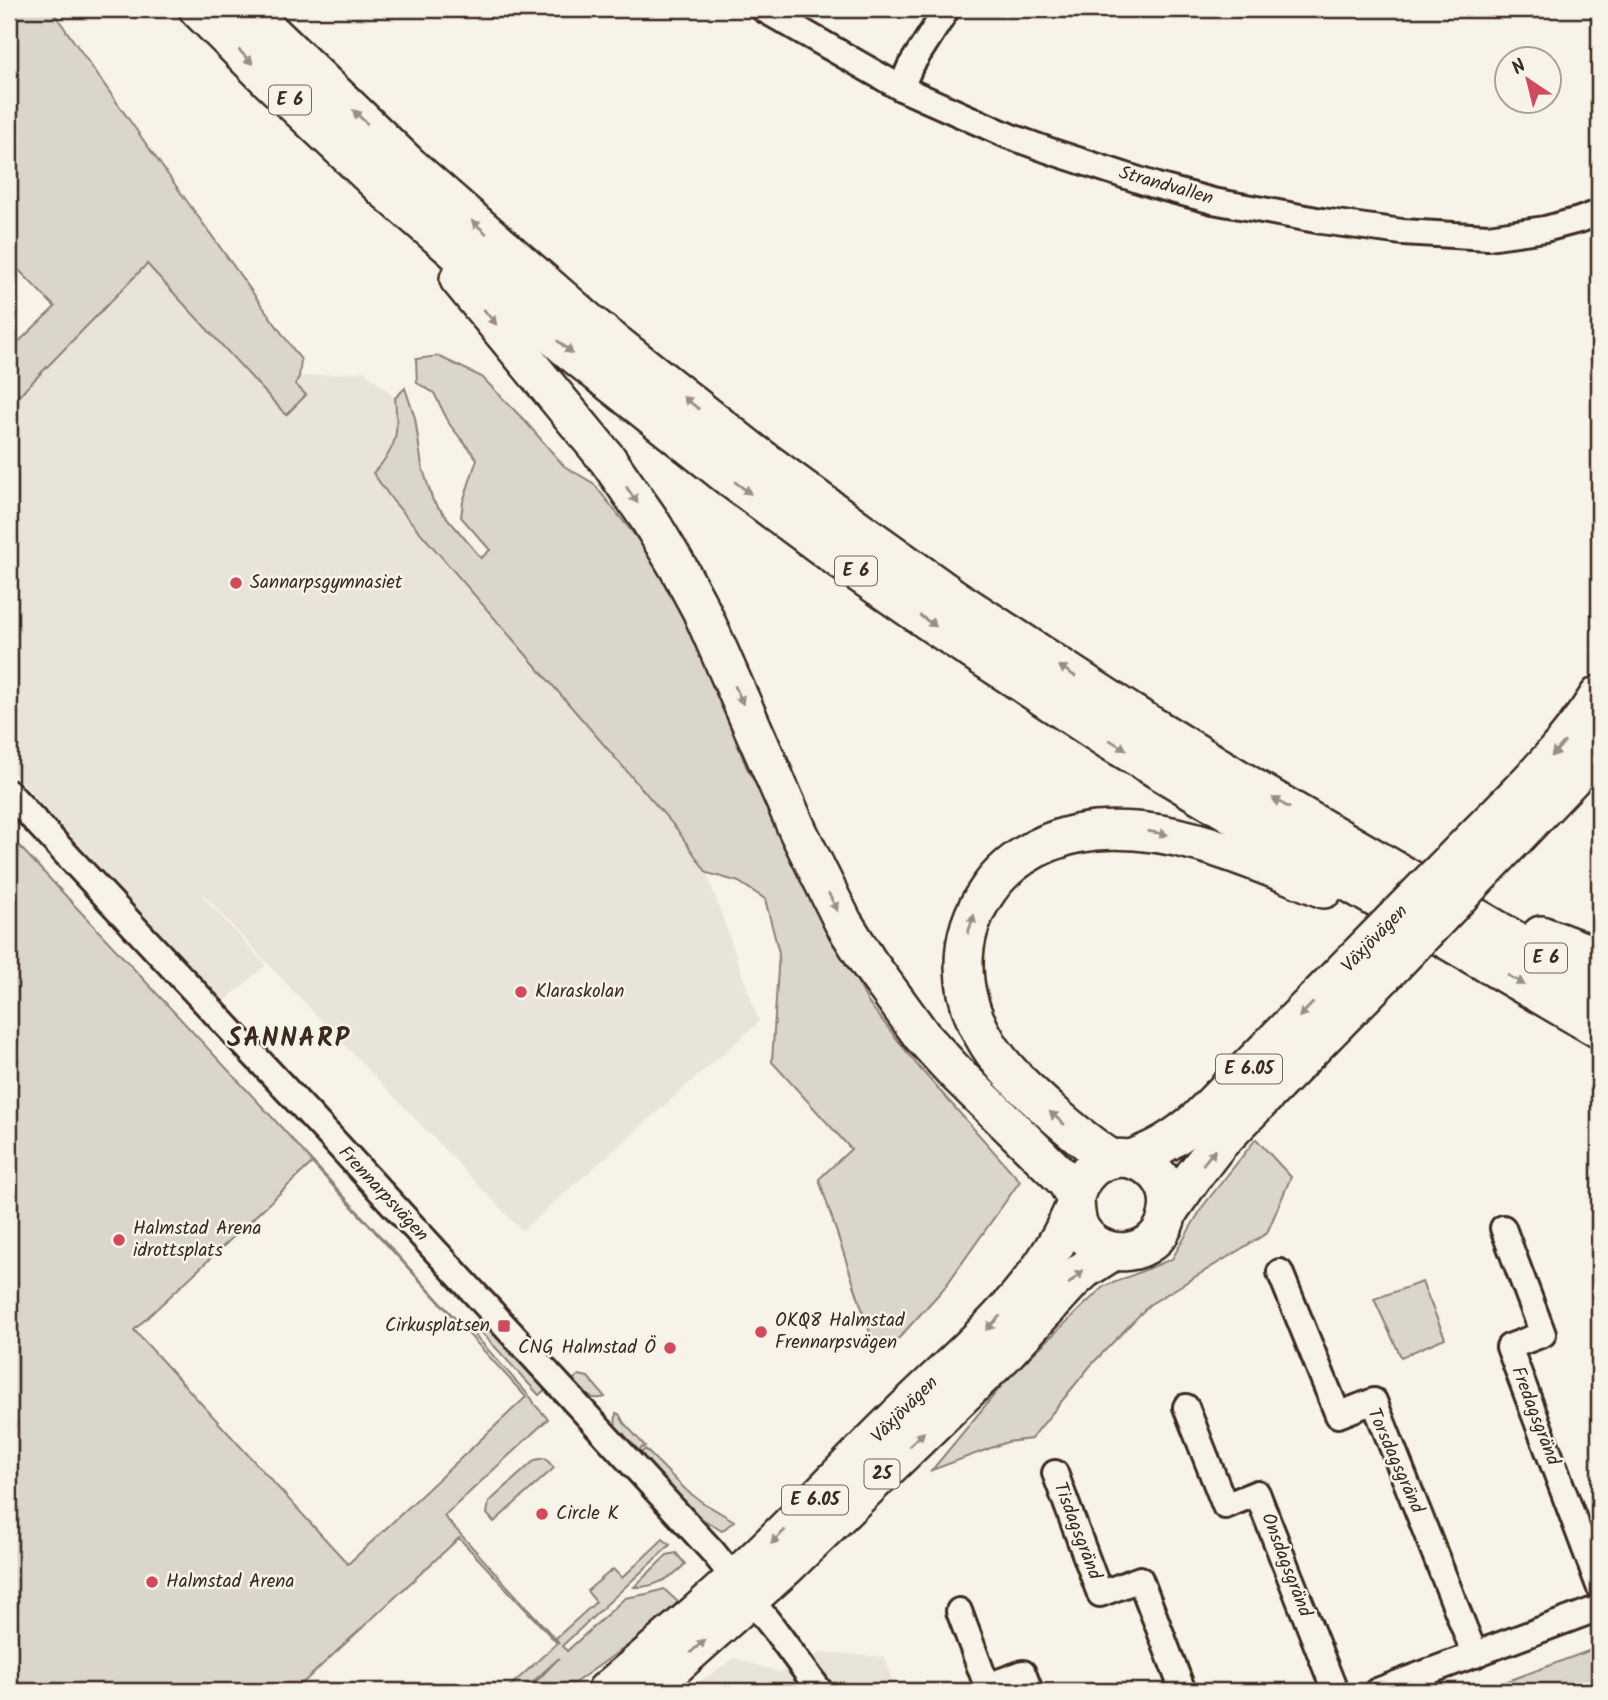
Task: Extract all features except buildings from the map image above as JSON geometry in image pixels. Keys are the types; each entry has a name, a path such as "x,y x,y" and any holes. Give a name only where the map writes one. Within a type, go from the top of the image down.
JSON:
{"highway":[{"name":"E 6","path":"198,9 384,189 569,351 734,481 843,562 1111,741 1599,1029"},
{"name":"E 6","path":"247,9 409,165 591,324 754,453 954,598 1120,706 1257,790 1599,989"},
{"path":"384,189 608,460 649,519 701,610 798,831 843,922 868,962 922,1036 1066,1181 1083,1234 1095,1244 1112,1252"},
{"name":"Växjövägen","path":"1485,848 1585,718 1599,695"},
{"name":"Växjövägen","path":"647,1691 743,1589 1003,1356 1084,1270 1112,1252 1129,1252 1148,1245 1161,1231 1168,1212 1219,1143 1368,969 1485,848 1599,750"},
{"path":"1168,1212 1168,1195 1160,1178 1147,1166 1121,1159 1091,1146 1025,1088 988,1045 967,996 964,968 970,923 993,882 1023,855 1068,836 1093,831 1151,831 1212,846 1438,933"},
{"path":"1439,895 1599,957"},
{"name":"Växjövägen","path":"606,1691 743,1589 769,1547 1004,1312 1048,1257 1063,1233 1081,1180 1094,1166 1153,1151 1183,1132 1368,969"}],"street":[{"name":"Strandvallen","path":"764,9 901,88 1009,136 1157,186 1213,201 1402,232 1488,237 1545,229 1599,213"},
{"path":"901,88 910,67 947,9"},
{"name":"Frennarpsvägen","path":"9,793 708,1546 820,1691"},
{"name":"Fredagsgränd","path":"1503,1228 1543,1334 1509,1347 1599,1586"},
{"name":"Torsdagsgränd","path":"1280,1272 1338,1415 1374,1401 1475,1655"},
{"name":"Onsdagsgränd","path":"1186,1407 1225,1506 1258,1493 1335,1691"},
{"name":"Tisdagsgränd","path":"1055,1473 1100,1594 1140,1578 1183,1691"},
{"path":"1377,1691 1599,1608"},
{"path":"959,1611 987,1686 1023,1673 1030,1691"}],"shaded area":[{"path":"9,9 51,9 301,360 299,377 295,384 306,395 286,415 147,264 9,406 9,351 55,307 9,260"},
{"name":"Sannarpsgymnasiet","path":"147,264 286,414 299,377 365,371 395,398 398,429 388,458 374,474 393,501 676,828 707,873 759,1022 522,1231 204,895 266,965 222,1004 9,768 9,406"},
{"path":"438,356 482,377 564,466 593,483 643,546 693,634 746,766 783,833 868,1002 918,1066 1020,1181 945,1287 898,1339 874,1345 819,1179 851,1149 772,1062 779,953 765,899 739,882 707,873 676,828 393,501 373,473 392,447 396,430 395,398 405,388 415,418 422,466 433,501 481,558 490,550 461,517 477,459 450,425 434,393 417,383 416,359"},
{"name":"Halmstad Arena idrottsplats","path":"9,835 270,1115 462,1326 465,1324 548,1419 444,1516 559,1643 556,1638 596,1602 587,1591 613,1569 622,1578 663,1539 670,1545 562,1646 567,1651 625,1598 664,1589 678,1602 644,1634 573,1684 567,1683 557,1691 529,1689 559,1658 523,1691 505,1691 557,1643 459,1538 294,1691 9,1691","holes":["312,1163 526,1397 348,1564 134,1330"]},
{"path":"1256,1139 1291,1177 1267,1233 1149,1305 1091,1365 1031,1439 1007,1442 932,1470 1008,1378 1103,1287 1172,1259 1203,1206"},
{"path":"1422,1282 1445,1338 1401,1357 1374,1299"},
{"path":"473,1320 487,1324 547,1388 539,1395"},
{"path":"579,1375 588,1377 605,1397 590,1397 570,1382"},
{"path":"616,1413 645,1446 635,1452 615,1431"},
{"path":"645,1449 687,1491 734,1521 722,1531 693,1513 650,1469 652,1466 641,1453"},
{"path":"545,1458 554,1468 494,1522 487,1514 489,1502 535,1460"},
{"path":"676,1553 685,1564 674,1574 655,1584 634,1587 667,1555"},
{"path":"1599,1647 1599,1691 1481,1691"},
{"path":"824,1652 885,1657 895,1691 686,1691 734,1658 779,1672"}],"place":[{"name":"Sannarpsgymnasiet","path":"236,583"},
{"name":"Klaraskolan","path":"521,992"},
{"name":"Halmstad Arena idrottsplats","path":"119,1240"},
{"name":"Cirkusplatsen","path":"504,1326"},
{"name":"OKQ8 Halmstad Frennarpsvägen","path":"761,1332"},
{"name":"CNG Halmstad Ö","path":"670,1348"},
{"name":"Circle K","path":"542,1514"},
{"name":"Halmstad Arena","path":"152,1582"}],"district":[{"name":"SANNARP","path":"289,1039"}]}
